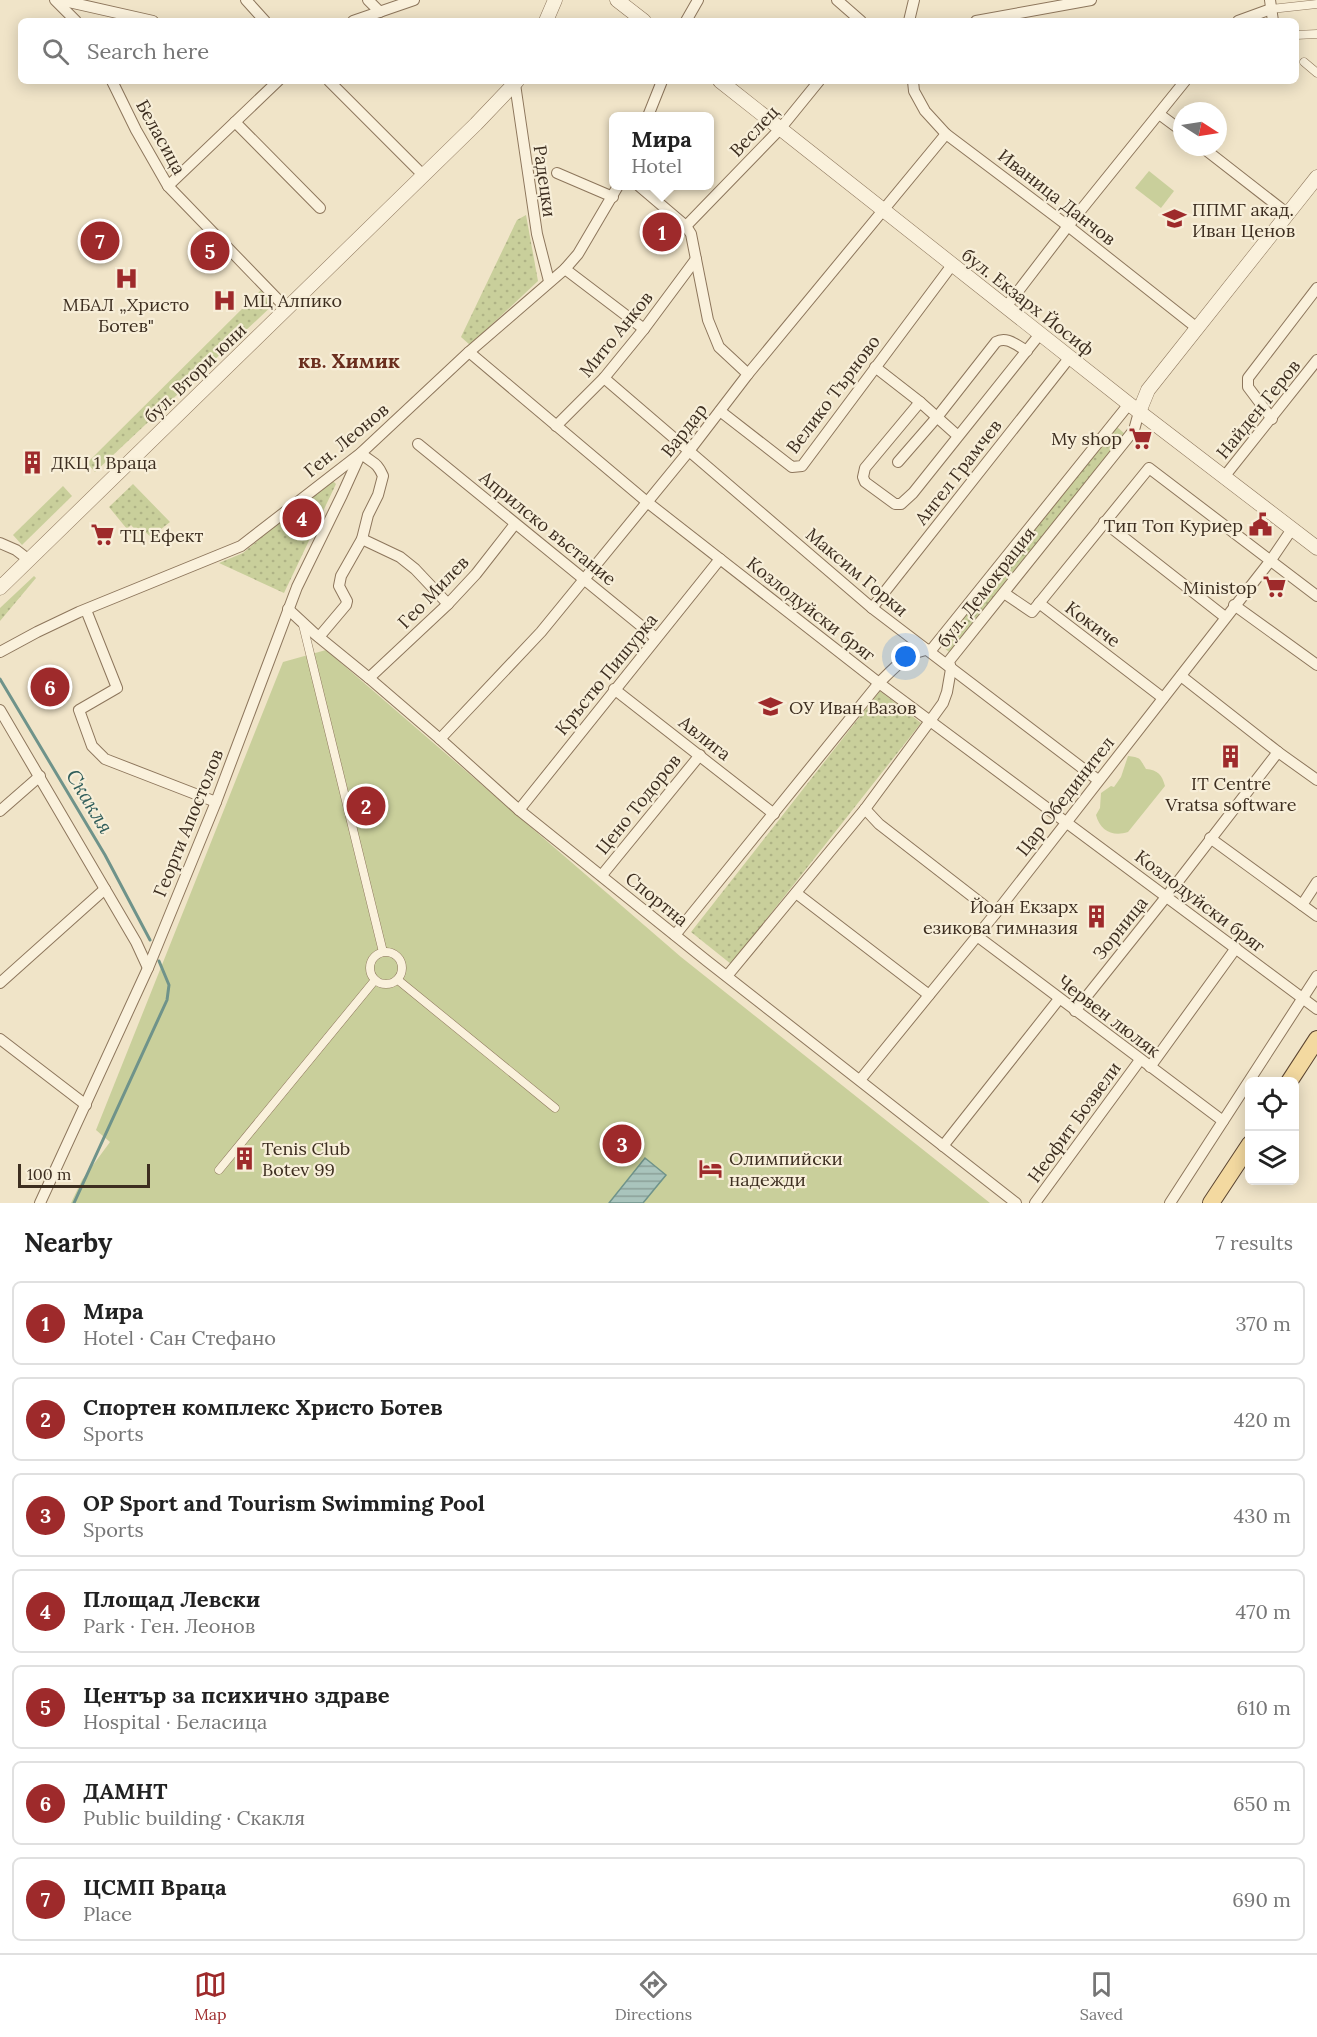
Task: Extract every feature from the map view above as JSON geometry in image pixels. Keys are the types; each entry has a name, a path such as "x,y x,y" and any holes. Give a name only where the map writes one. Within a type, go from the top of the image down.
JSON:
{"main road":[{"path":"1293,1077 1317,1039"},
{"path":"1211,1203 1245,1152"}],"street":[{"path":"55,0 73,18"},
{"path":"60,0 140,18"},
{"path":"246,0 262,18"},
{"path":"368,0 380,12"},
{"path":"362,18 398,3 414,0"},
{"path":"547,18 555,0"},
{"path":"617,0 640,18"},
{"path":"688,18 698,0"},
{"path":"837,0 858,18"},
{"path":"910,18 914,0"},
{"path":"989,18 1052,4 1091,0"},
{"path":"1244,18 1271,4 1317,4"},
{"path":"1299,35 1317,34"},
{"path":"1304,62 1317,74"},
{"name":"Беласица","path":"113,84 136,130 168,186 286,308"},
{"path":"168,186 275,84"},
{"path":"332,84 423,175"},
{"name":"бул. Втори юни","path":"0,588 514,84"},
{"name":"Радецки","path":"516,84 537,234 549,281"},
{"path":"650,112 661,84"},
{"name":"бул. Екзарх Йосиф","path":"724,84 1134,408 1317,548"},
{"name":"Веслец","path":"686,226 780,129 817,84"},
{"name":"Иваница Данчов","path":"913,84 914,91 925,111 946,134 1068,226 1197,328"},
{"path":"1006,307 1183,84"},
{"path":"1159,114 1173,124"},
{"path":"236,122 320,208"},
{"name":"Вардар","path":"440,739 541,632 689,451 748,374 946,134"},
{"path":"1214,156 1288,214"},
{"path":"557,173 613,197"},
{"name":"бул. Демокрация","path":"675,935 879,683 912,653 932,649 1134,408 1317,177"},
{"name":"Ген. Леонов","path":"0,652 86,610 241,546 361,453 469,352 565,269 578,254 616,190"},
{"path":"644,190 686,226 692,234 708,320 719,347 748,374"},
{"name":"Мито Анков","path":"556,426 604,378 696,259"},
{"name":"Велико Търново","path":"720,411 792,467 802,466 952,264"},
{"path":"565,269 644,329"},
{"path":"1272,419 1248,387 1248,378 1317,288"},
{"path":"920,402 865,468 862,477 865,482 895,504 901,504 913,493 1040,334"},
{"path":"898,462 938,416 996,342 1007,339 1027,351"},
{"name":"Козлодуйски бряг","path":"469,352 647,502 879,683 1317,1009"},
{"name":"Ангел Грамчев","path":"873,608 1070,357"},
{"name":"Найден Геров","path":"1224,477 1317,360"},
{"path":"875,367 938,416 958,436"},
{"name":"Максим Горки","path":"604,378 873,608 1098,780"},
{"name":"бул. Демокрация","path":"727,976 865,809 930,721 945,698 951,669 949,661 1134,430 1134,408"},
{"name":"Априлско въстание","path":"418,444 656,638"},
{"path":"318,637 346,605 339,586 341,576 362,539 383,476 377,464 368,460 361,453"},
{"name":"Георги Апостолов","path":"40,1203 148,968 216,802 288,609 361,453"},
{"path":"1039,603 1149,468 1317,596"},
{"path":"1104,522 1225,617"},
{"name":"Гео Милев","path":"369,678 448,604 476,574 515,524"},
{"name":"Цар Обединител","path":"860,1080 995,914 1271,560 1292,529"},
{"path":"362,539 400,557 415,568 448,604"},
{"path":"0,543 16,550 29,560"},
{"name":"Кръстю Пишурка","path":"519,810 720,559"},
{"name":"Кокиче","path":"1004,593 1032,612 1039,603 1163,698"},
{"path":"1234,605 1317,665"},
{"name":"Спортна","path":"288,609 519,810 1016,1203"},
{"path":"86,610 117,688 79,710 92,746 105,759 216,802"},
{"path":"303,623 383,952"},
{"path":"1180,676 1317,780"},
{"name":"Авлига","path":"614,689 774,814"},
{"path":"0,710 136,942 148,968"},
{"name":"Зорница","path":"1075,1011 1278,752"},
{"name":"Цено Тодоров","path":"602,875 700,755"},
{"path":"0,811 40,776"},
{"path":"865,809 879,824 995,914"},
{"path":"1210,838 1317,916"},
{"path":"1302,906 1317,882"},
{"path":"0,983 105,889"},
{"path":"796,893 929,995"},
{"name":"Червен люляк","path":"977,936 1223,1121"},
{"name":"Неофит Бозвели","path":"1150,1067 1236,948"},
{"path":"383,952 394,954 401,962 402,973 398,980 384,984 375,980 370,971 372,962 378,954 383,952"},
{"path":"1170,1203 1317,976"},
{"path":"219,1170 375,980"},
{"path":"398,980 555,1108"},
{"path":"943,1146 1059,999"},
{"path":"0,1039 86,1105"},
{"name":"Неофит Бозвели","path":"1035,1203 1140,1059"}],"green space":[{"path":"1149,171 1174,191 1161,208 1135,188"},
{"path":"526,215 538,281 470,345 461,337 517,220"},
{"path":"262,289 275,303 95,472 87,463"},
{"path":"1117,427 1125,434 949,652 941,645"},
{"path":"331,479 336,484 284,593 219,563 243,553"},
{"path":"133,484 170,522 151,537 143,530 138,533 131,525 127,529 109,507"},
{"path":"63,486 72,496 22,545 13,535"},
{"path":"34,576 36,578 0,621 0,608"},
{"path":"326,650 681,957 990,1203 71,1203 82,1180 110,1142 96,1130 283,662"},
{"path":"880,691 921,723 731,964 691,932"},
{"path":"1128,756 1138,758 1146,769 1159,774 1165,786 1128,832 1117,834 1104,829 1096,815 1100,808 1101,793 1111,786 1114,787 1121,777"}],"water":[{"path":"645,1158 666,1175 643,1203 609,1203"}],"waterway":[{"name":"Скакля","path":"0,679 105,855 150,940"},
{"name":"Скакля","path":"74,1203 167,1000 169,985 159,961"}],"place":[{"name":"ППМГ акад. Иван Ценов","path":"1174,219"},
{"name":"Мира","path":"662,232"},
{"name":"ЦСМП Враца","path":"100,241"},
{"name":"Център за психично здраве","path":"210,251"},
{"name":"МБАЛ „Христо Ботев\"","path":"126,278"},
{"name":"МЦ Алпико","path":"225,300"},
{"name":"My shop","path":"1140,438"},
{"name":"ДКЦ 1 Враца","path":"33,462"},
{"name":"Площад Левски","path":"302,518"},
{"name":"Тип Топ Куриер","path":"1261,525"},
{"name":"ТЦ Ефект","path":"102,535"},
{"name":"Ministop","path":"1275,587"},
{"name":"ДАМНТ","path":"50,687"},
{"name":"ОУ Иван Вазов","path":"771,707"},
{"name":"IT Centre Vratsa software","path":"1231,757"},
{"name":"Спортен комплекс Христо Ботев","path":"366,806"},
{"name":"Йоан Екзарх езикова гимназия","path":"1096,916"},
{"name":"OP Sport and Tourism Swimming Pool","path":"622,1144"},
{"name":"Tenis Club Botev 99","path":"244,1158"},
{"name":"Олимпийски надежди","path":"711,1168"}],"district":[{"name":"кв. Химик","path":"349,360"}]}
